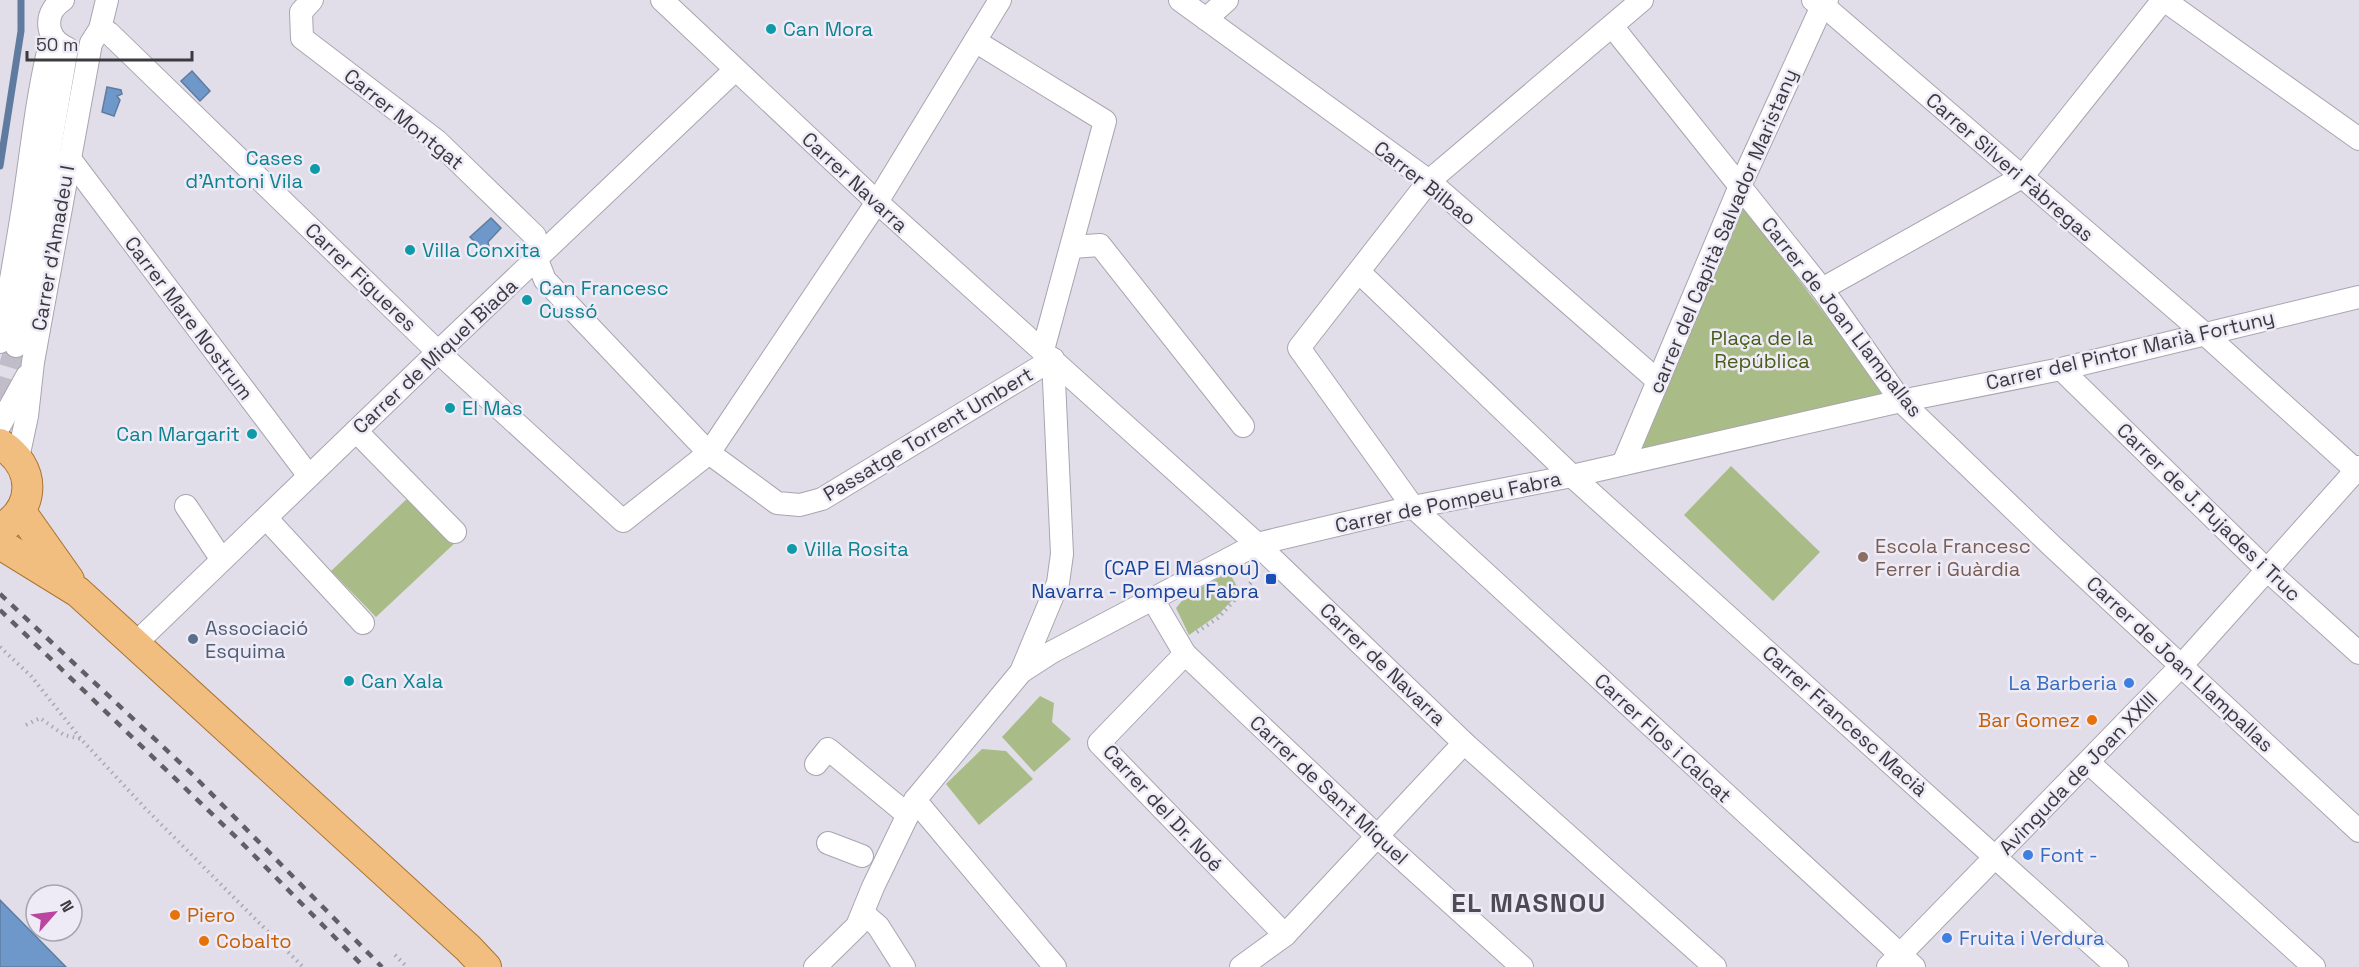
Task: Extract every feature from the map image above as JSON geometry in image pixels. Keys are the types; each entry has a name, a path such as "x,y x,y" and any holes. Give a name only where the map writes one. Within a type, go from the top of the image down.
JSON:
{"main road":[{"path":"9,451 26,474 27,493 10,520 78,592 468,948 486,967"},
{"path":"0,544 78,592"}],"street":[{"name":"Carrer d'Amadeu I","path":"9,451 27,416 32,367 75,129 73,77 85,32 49,27 49,17 53,8 63,0"},
{"path":"8,344 31,143 45,64 85,32 98,12 87,0"},
{"name":"Carrer Montgat","path":"312,0 301,12 302,38 437,141 535,236 537,260 545,280 710,453"},
{"name":"Carrer Navarra","path":"662,0 877,202 1048,355"},
{"path":"710,453 877,202 999,0"},
{"name":"Carrer Bilbao","path":"1180,0 1429,182 1658,381"},
{"path":"1206,19 1227,0"},
{"path":"1359,272 1429,182 1642,0"},
{"path":"1821,289 2022,177 2163,0 2359,140"},
{"name":"Carrer Silveri Fàbregas","path":"1821,2 2206,335 2358,470"},
{"name":"carrer del Capità Salvador Maristany","path":"1623,464 1740,186 1821,2"},
{"name":"Carrer de Joan Llampallas","path":"1612,26 1821,289 1901,401 2052,546 2359,831"},
{"name":"Carrer Figueres","path":"85,32 109,33 438,352 623,521 710,453"},
{"path":"816,967 857,926 911,808 1021,672 1058,583 1062,554 1048,355 1072,247 1106,121 975,41"},
{"name":"Carrer de Miquel Biada","path":"136,643 735,70"},
{"name":"Carrer Mare Nostrum","path":"70,159 309,476"},
{"path":"1072,247 1100,245 1243,426"},
{"name":"Carrer Flos i Calcat","path":"1359,272 1299,348 1413,507 1901,963"},
{"name":"Carrer Francesc Macià","path":"1359,272 1572,476 1997,856 2117,967"},
{"name":"Carrer del Pintor Marià Fortuny","path":"1901,401 2061,369 2359,297"},
{"name":"Passatge Torrent Umbert","path":"710,453 777,503 800,505 822,499 1048,355"},
{"name":"Carrer de Navarra","path":"1048,355 1257,544 1464,743 1715,967"},
{"name":"Carrer d'Amadeu I","path":"0,425 32,367"},
{"name":"Carrer de J. Pujades i Truc","path":"2061,369 2267,570 2359,653"},
{"name":"Carrer de Pompeu Fabra","path":"1021,672 1052,652 1257,544 1413,507 1572,476 1901,401"},
{"path":"356,431 455,532"},
{"name":"Avinguda de Joan XXIII","path":"1901,963 1997,856 2182,665 2358,470"},
{"path":"186,506 222,560"},
{"path":"266,518 363,623"},
{"name":"Carrer de Sant Miquel","path":"1152,598 1182,650 1377,836 1522,967"},
{"name":"Carrer del Dr. Noé","path":"1182,650 1099,742 1285,935"},
{"path":"1241,967 1285,935 1464,743"},
{"path":"816,765 828,749 911,808 1055,967"},
{"path":"2088,763 2314,967"},
{"path":"828,843 862,856"},
{"path":"864,914 878,926 904,967"}],"path":[{"path":"1182,650 1218,618 1273,560"},
{"path":"0,647 31,676 81,739 144,807 303,967"},
{"path":"26,725 40,718 64,735 81,739"},
{"path":"395,955 407,967"}],"green space":[{"name":"Plaça de la República","path":"1744,207 1886,395 1639,452"},
{"path":"1731,466 1820,552 1773,601 1684,515"},
{"path":"411,495 457,541 376,617 331,571"},
{"path":"1229,572 1240,592 1219,614 1189,635 1176,608 1186,596"},
{"path":"1040,696 1054,703 1052,722 1071,739 1034,772 1002,737"},
{"path":"982,749 1006,751 1033,779 979,825 946,784"}],"water":[{"path":"192,71 210,91 200,101 181,81"},
{"path":"107,87 121,90 122,94 117,96 120,100 114,116 102,112"},
{"path":"491,218 501,228 488,242 489,247 485,252 470,237"},
{"path":"0,900 24,924 24,943 42,943 66,967 0,967"}],"waterway":[{"path":"0,166 21,31 21,0"}],"tunnel":[{"path":"0,399 16,346"}],"railway":[{"path":"0,594 191,773 382,967"},
{"path":"0,610 238,839 364,967"}],"place":[{"name":"Can Mora","path":"771,29"},
{"name":"Cases d'Antoni Vila","path":"315,169"},
{"name":"Villa Conxita","path":"410,250"},
{"name":"Can Francesc Cussó","path":"527,300"},
{"name":"El Mas","path":"450,408"},
{"name":"Can Margarit","path":"252,434"},
{"name":"Villa Rosita","path":"792,549"},
{"name":"Escola Francesc Ferrer i Guàrdia","path":"1863,557"},
{"name":"(CAP El Masnou) Navarra - Pompeu Fabra","path":"1271,579"},
{"name":"Associació Esquima","path":"193,639"},
{"name":"Can Xala","path":"349,681"},
{"name":"La Barberia","path":"2129,683"},
{"name":"Bar Gomez","path":"2092,720"},
{"name":"Font -","path":"2028,855"},
{"name":"Piero","path":"175,915"},
{"name":"Fruita i Verdura","path":"1947,938"},
{"name":"Cobalto","path":"204,941"}],"district":[{"name":"EL MASNOU","path":"1529,903"}]}
